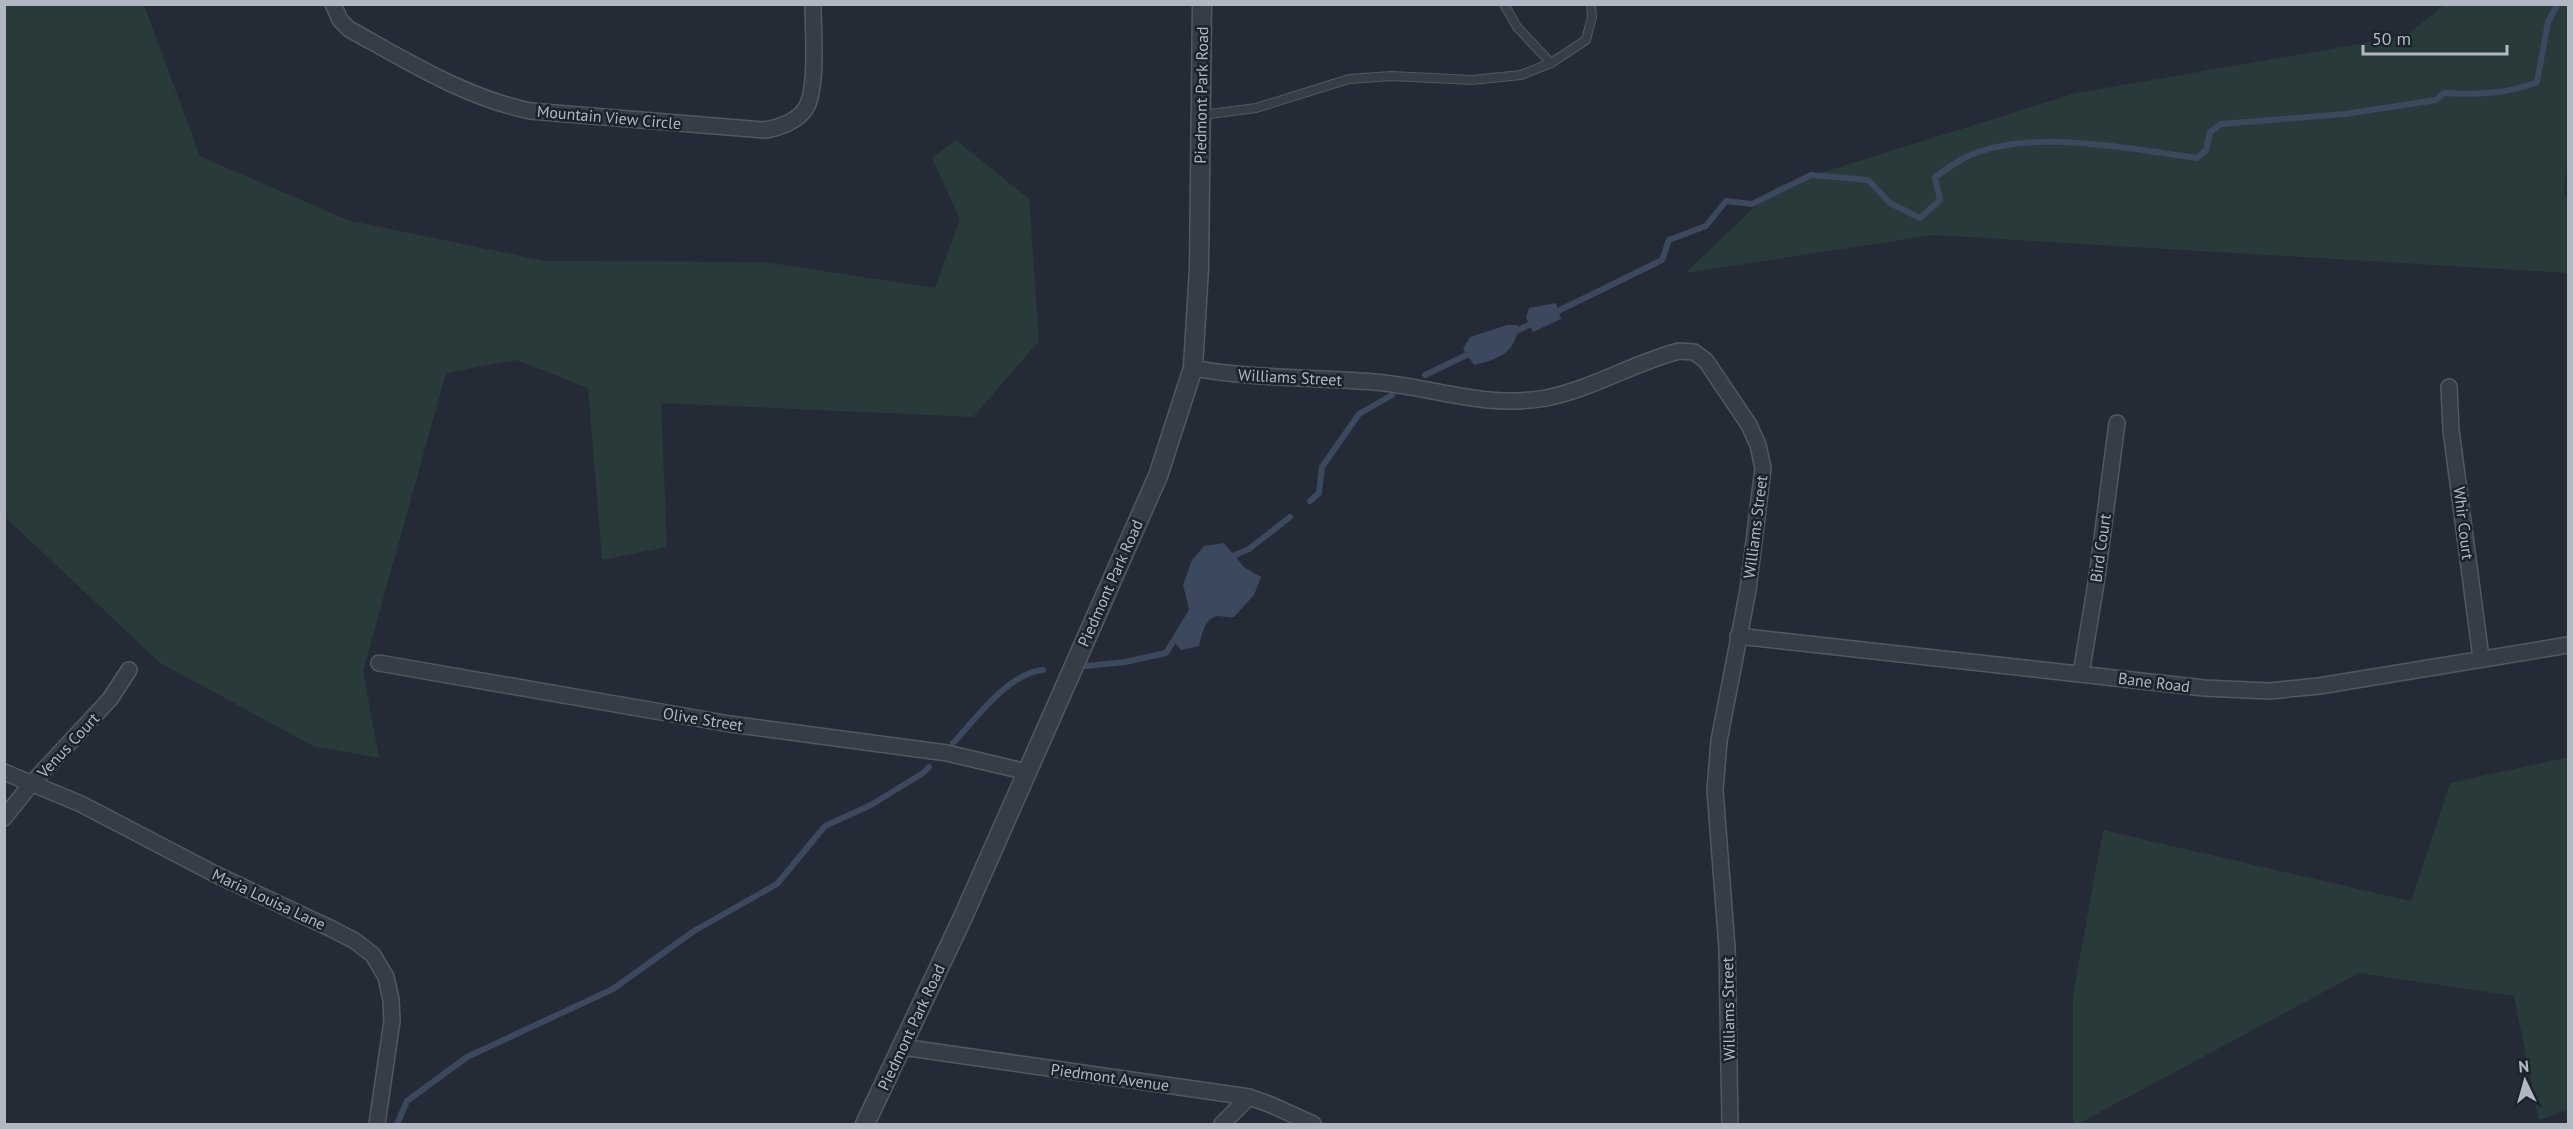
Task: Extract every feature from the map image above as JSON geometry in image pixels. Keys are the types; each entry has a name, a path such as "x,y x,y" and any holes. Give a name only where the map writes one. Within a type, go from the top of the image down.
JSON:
{"street":[{"name":"Mountain View Circle","path":"333,4 340,20 349,29 442,79 502,105 530,111 765,130 793,120 806,107 810,98 814,66 813,4"},
{"name":"Piedmont Park Road","path":"864,1125 902,1047 1027,772 1158,476 1193,368 1198,268 1202,4"},
{"name":"Williams Street","path":"1193,368 1222,373 1376,382 1473,400 1502,402 1567,393 1679,351 1694,352 1701,356 1749,425 1758,445 1762,468 1751,570 1719,741 1715,790 1727,948 1730,1125"},
{"name":"Whir Court","path":"2448,387 2451,430 2481,658"},
{"name":"Bird Court","path":"2081,674 2097,577 2116,423"},
{"name":"Bane Road","path":"1738,636 2204,688 2269,690 2319,686 2568,645"},
{"name":"Olive Street","path":"379,663 730,724 947,753 1027,772"},
{"name":"Venus Court","path":"4,818 32,783 110,699 129,670"},
{"name":"Maria Louisa Lane","path":"4,772 81,804 215,874 332,929 355,941 373,955 386,977 392,1000 392,1021 377,1125"},
{"name":"Piedmont Avenue","path":"902,1047 1249,1097 1313,1125"},
{"path":"1222,1125 1249,1097"}],"lane":[{"path":"1504,4 1517,27 1551,63"},
{"path":"1200,115 1256,108 1349,79 1391,76 1472,80 1521,75 1551,63 1586,40 1592,17 1591,4"}],"shaded area":[{"path":"2445,4 2568,5 2568,147 2564,192 2568,203 2568,273 1933,235 1685,273 1776,187 2076,93 2406,36"},
{"path":"4,5 144,5 200,156 347,220 545,261 765,262 935,288 960,219 932,158 956,140 1029,199 1039,341 973,417 661,403 667,547 602,560 588,388 516,360 446,373 363,671 379,758 313,746 160,663 5,517"},
{"path":"2568,757 2568,1110 2539,1120 2514,996 2359,973 2078,1124 2073,1124 2073,995 2103,830 2411,901 2450,783"}],"water":[{"path":"1556,303 1561,319 1533,332 1526,318 1529,308"},
{"path":"1507,325 1518,325 1517,335 1510,348 1498,357 1474,365 1463,349 1470,337"},
{"path":"1224,543 1244,567 1261,577 1254,595 1234,617 1213,617 1204,628 1199,646 1181,650 1174,642 1186,622 1189,609 1183,585 1192,560 1204,546"}],"waterway":[{"path":"1552,314 1662,260 1669,240 1706,226 1726,201 1752,204 1811,175 1868,180 1890,203 1920,218 1940,200 1935,177 1966,157 1991,148 2019,143 2080,143 2197,158 2206,150 2210,132 2221,124 2345,114 2436,100 2444,93 2491,93 2526,86 2537,82 2548,22 2558,4"},
{"path":"1512,333 1535,322"},
{"path":"1425,375 1473,352"},
{"path":"1310,501 1319,493 1322,467 1359,414 1392,395"},
{"path":"1228,558 1249,549 1290,517"},
{"path":"1086,666 1125,662 1166,653 1191,612"},
{"path":"953,743 1005,688 1017,679 1043,670"},
{"path":"397,1124 407,1101 467,1057 613,989 694,931 777,884 825,826 871,805 929,767"}]}
